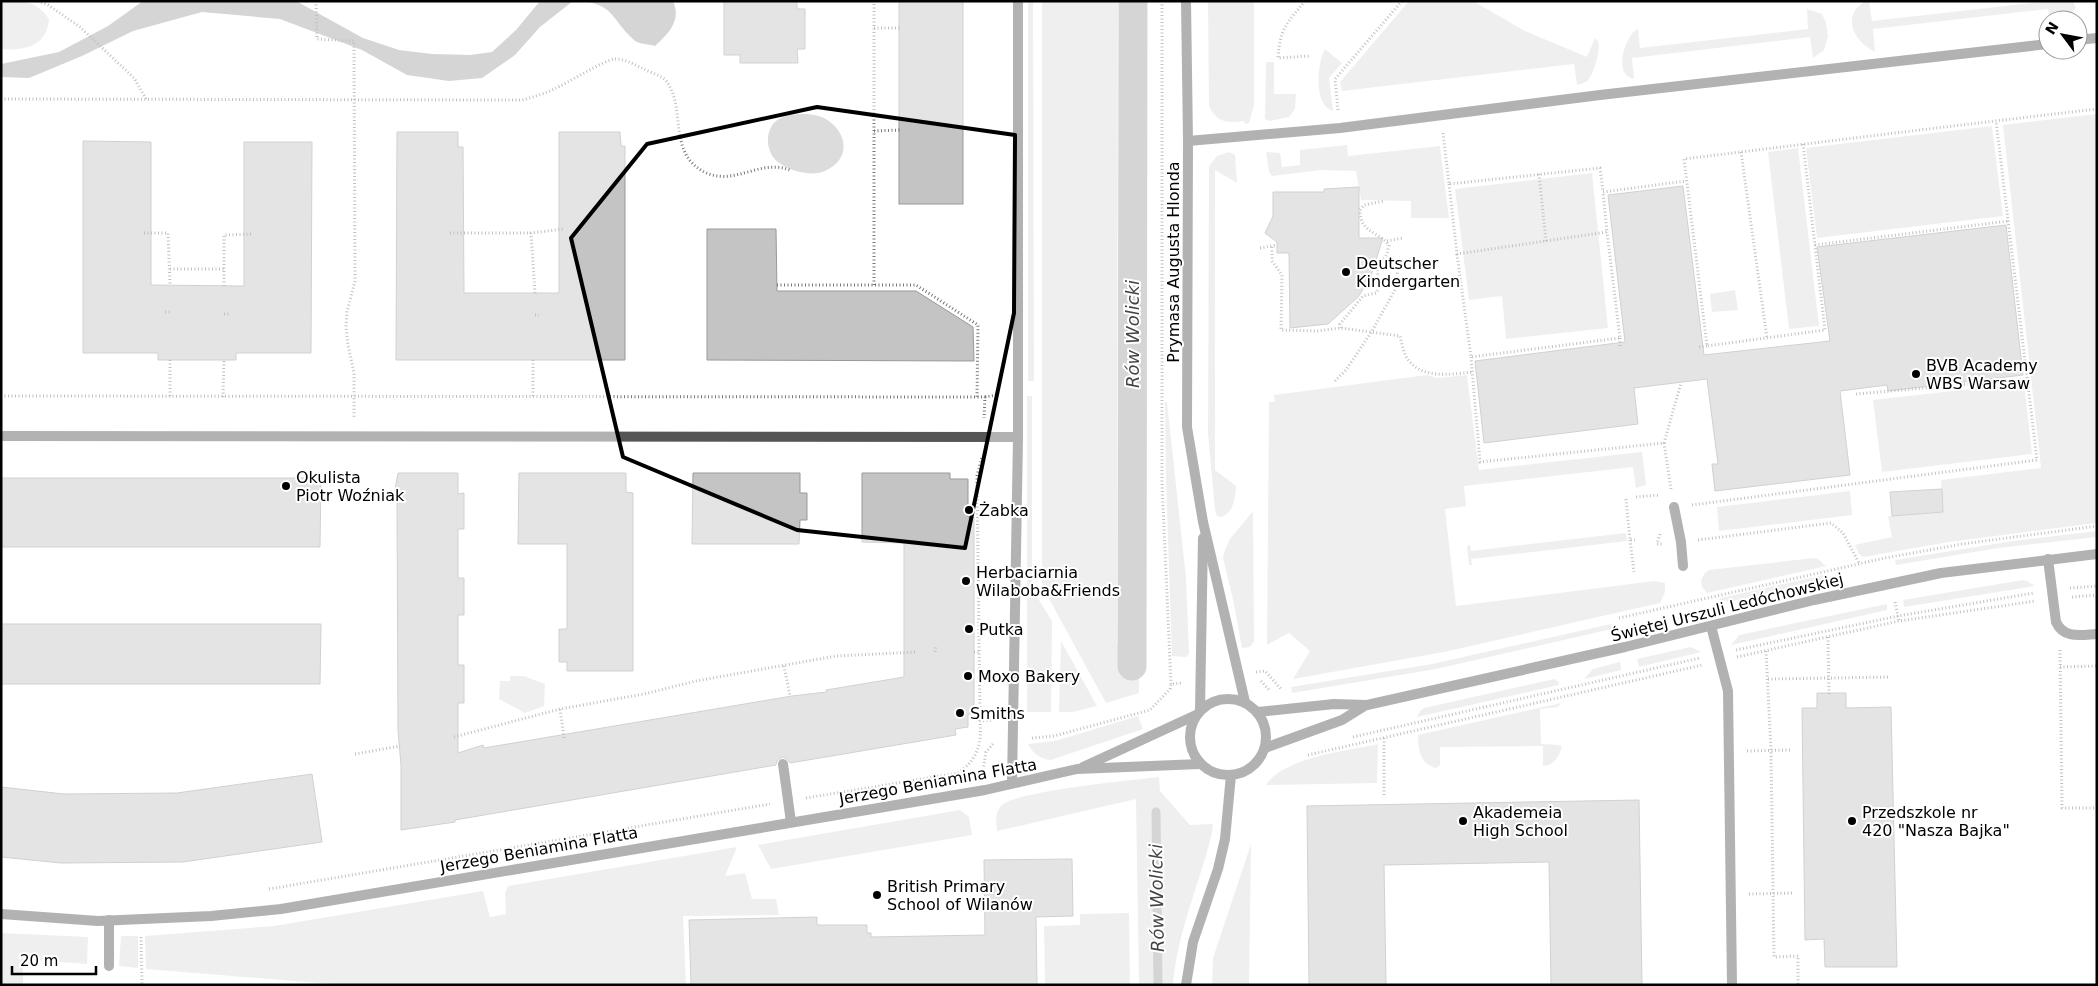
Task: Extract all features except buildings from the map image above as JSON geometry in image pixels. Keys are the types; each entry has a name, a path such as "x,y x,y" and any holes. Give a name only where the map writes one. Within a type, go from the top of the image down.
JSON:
{"street":[{"path":"1012,783 1018,437 1018,1"},
{"name":"Prymasa Augusta Hlonda","path":"1186,1 1188,140 1187,427 1203,522 1245,702"},
{"path":"1188,140 1340,128 1845,66 2038,45"},
{"path":"1,436 1018,437"},
{"path":"1674,507 1684,566"},
{"name":"Prymasa Augusta Hlonda","path":"1198,713 1201,681 1203,522"},
{"name":"Świętej Urszuli Ledóchowskiej","path":"1258,712 1334,704 1367,705 1711,626 1814,600 1940,573 2048,558 2097,554"},
{"path":"2048,558 2056,622 2060,629 2069,635 2097,634"},
{"path":"1711,626 1721,657 1728,692 1732,985"},
{"path":"1222,699 1234,699 1245,702 1258,712 1266,729 1265,748 1260,758 1252,767 1242,773 1230,776 1209,770 1200,764 1193,753 1190,740 1190,727 1198,713 1210,703 1222,699"},
{"name":"Świętej Urszuli Ledóchowskiej","path":"1265,748 1342,720 1367,705"},
{"name":"Jerzego Beniamina Flatta","path":"1077,769 1198,713"},
{"path":"783,764 790,801 791,822"},
{"name":"Jerzego Beniamina Flatta","path":"1,914 109,920 211,916 281,909 985,790 1077,769 1200,764"},
{"path":"1186,985 1192,942 1218,869 1225,839 1230,776"},
{"path":"109,920 109,966"}],"path":[{"path":"38,1 48,5 80,27 134,78 146,99"},
{"path":"316,1 317,39 354,40 356,100 355,282 347,312 346,327 354,373 354,437"},
{"path":"874,1 876,285 878,291"},
{"path":"985,790 983,765 986,752 1001,739 1012,736 1028,738 1054,736 1150,710 1170,689 1162,483 1162,1"},
{"path":"1305,1 1283,28 1279,41 1278,58 1310,56"},
{"path":"1340,128 1335,79 1402,1"},
{"path":"874,28 901,28"},
{"path":"1,99 522,100 555,89 613,59 627,61 666,80 673,94 682,146 693,164 709,174 730,177 765,167 779,166 790,170"},
{"path":"1707,346 1684,159 2097,109"},
{"path":"1441,115 1473,372 1480,462 1664,443"},
{"path":"1674,507 2037,460 1996,121"},
{"path":"874,131 901,130"},
{"path":"1699,347 1825,330 1803,144"},
{"path":"1741,152 1767,338"},
{"path":"1449,184 1600,168 1620,346"},
{"path":"1540,174 1546,241"},
{"path":"1603,192 1686,181"},
{"path":"1340,328 1340,324 1362,296 1376,293 1380,286 1377,270 1387,254 1389,245 1368,229 1360,220 1360,210 1364,206 1384,200"},
{"path":"1815,245 2008,220"},
{"path":"450,233 531,233 564,230"},
{"path":"1457,254 1607,232"},
{"path":"144,233 168,233 170,285"},
{"path":"531,233 535,293"},
{"path":"224,286 224,235 250,234"},
{"path":"1386,241 1403,238"},
{"path":"1260,248 1277,245"},
{"path":"1272,247 1272,261 1282,275 1281,330 1317,331 1340,328 1400,336 1407,358 1415,367 1441,375 1473,372"},
{"path":"1335,381 1346,370 1372,331 1396,288 1399,257"},
{"path":"170,269 224,269"},
{"path":"777,285 916,286 978,325 977,397"},
{"path":"165,312 170,312"},
{"path":"1471,357 1620,338"},
{"path":"170,360 170,396"},
{"path":"223,396 224,360"},
{"path":"533,360 533,397"},
{"path":"1856,394 2027,379"},
{"path":"1681,382 1664,443 1674,507 1657,540 1657,544 1831,523 1843,534 1859,563"},
{"path":"1,396 985,397 983,454 977,476 981,742 970,763 958,772 262,890"},
{"path":"1636,498 1672,493"},
{"path":"1626,499 1634,572"},
{"path":"1619,618 1859,563 1962,544 2097,526"},
{"path":"1346,739 1721,657 1766,651 1899,621 2097,586"},
{"path":"1299,757 1898,616 2053,594 2097,595"},
{"path":"2060,629 2062,808 2097,808"},
{"path":"1828,637 1829,695"},
{"path":"935,652 936,646"},
{"path":"1766,651 1771,750 1774,957 1798,956 1798,985"},
{"path":"454,737 560,709 836,656 917,652"},
{"path":"974,652 979,652"},
{"path":"784,666 790,696"},
{"path":"2060,667 2097,666"},
{"path":"1238,675 1265,671 1282,690 1288,693 1292,709"},
{"path":"1768,679 1890,676"},
{"path":"1171,684 1201,681"},
{"path":"560,709 564,738"},
{"path":"980,721 1012,722"},
{"path":"1384,738 1384,797"},
{"path":"355,754 400,746"},
{"path":"1729,751 1791,750"},
{"path":"1731,894 1794,894"},
{"path":"141,968 142,985"}],"highlighted area":[{"path":"817,107 1015,135 1014,313 965,548 797,530 623,457 571,238 647,144"}],"shaded area":[{"path":"1,1 28,3 39,8 44,13 49,19 44,35 39,41 26,48 1,49"},
{"path":"143,1 296,1 363,38 399,50 432,54 470,55 492,52 516,30 540,1 573,1 540,27 515,55 482,78 449,81 407,75 362,50 280,19 202,12 133,31 82,56 29,78 1,77 1,64 59,52 108,26"},
{"path":"578,1 673,1 676,15 675,21 665,37 655,46 640,43 635,41 626,32 611,13 599,5"},
{"path":"1028,1 1033,1 1034,381 1028,381"},
{"path":"1042,1 1118,1 1117,642 1128,674 1139,673 1139,693 1106,703 1042,586"},
{"path":"1208,1 1254,1 1254,105 1249,123 1245,124 1244,121 1223,121 1215,116 1209,106"},
{"path":"1409,1 1473,1 1525,31 1587,57 1595,38 1599,45 1595,67 1588,80 1577,85 1574,64 1342,91 1340,82"},
{"path":"1869,1 1872,21 2049,1 2073,1 2076,8 2074,10 2038,10 1873,29 1875,52 1861,42 1853,28 1853,13 1858,7"},
{"path":"1807,9 1822,14 1828,36 1824,50 1813,58 1810,37 1632,58 1634,79 1627,76 1623,70 1622,62 1626,45 1638,29 1640,48 1808,29"},
{"path":"1325,49 1342,63 1329,78 1333,111 1322,101 1318,83 1320,64"},
{"path":"1266,62 1274,62 1274,94 1296,94 1295,109 1289,117 1270,121 1265,119"},
{"path":"798,114 815,115 824,118 838,130 844,145 840,159 834,166 820,173 807,173 783,165 774,158 768,142 772,125 781,118"},
{"path":"2097,114 2097,523 1949,542 1863,557 1859,554 1855,545 1892,537 1888,516 1943,512 1941,480 2041,468 2003,125"},
{"path":"1992,126 2003,216 1817,238 1806,148"},
{"path":"1347,145 1348,156 1440,146 1449,218 1411,218 1411,201 1361,200 1356,171 1322,170 1272,176 1269,172 1266,152 1280,153 1282,167 1300,165 1300,150"},
{"path":"1798,148 1819,326 1789,329 1768,152"},
{"path":"1229,152 1235,155 1237,183 1215,170 1215,470 1236,486 1231,509 1220,517 1217,516 1215,510 1208,433 1209,166 1217,156"},
{"path":"1592,173 1608,328 1506,339 1502,296 1469,300 1455,189"},
{"path":"1735,290 1738,310 1712,312 1710,294"},
{"path":"1427,375 1437,378 1467,375 1479,470 1642,452 1646,485 1636,488 1633,467 1464,486 1466,506 1445,509 1456,606 1654,581 1665,583 1665,592 1660,603 1444,652 1293,679 1310,651 1289,633 1267,645 1269,402 1275,402 1274,395"},
{"path":"2024,383 2032,454 1882,472 1873,400"},
{"path":"1027,396 1032,396 1032,589 1052,621 1051,712 1027,712"},
{"path":"1165,402 1167,402 1186,578 1189,654 1186,657 1172,656"},
{"path":"1850,491 1852,515 1719,531 1717,507"},
{"path":"1253,511 1254,641 1250,647 1242,648 1223,558 1230,539"},
{"path":"2097,531 2097,537 1998,548 1896,565 1895,560 2013,541"},
{"path":"1626,533 1627,541 1471,559 1472,565 1469,565 1467,546 1470,545 1471,551"},
{"path":"1814,558 1826,566 1707,593 1702,587 1701,580 1709,570"},
{"path":"1828,574 1828,578 1730,602 1717,599"},
{"path":"2023,580 2035,586 1904,607 1903,600"},
{"path":"1887,604 1887,610 1731,645 1739,635"},
{"path":"1611,624 1612,629 1436,669 1292,693 1291,687 1432,664"},
{"path":"1061,641 1097,706 1073,712 1059,712"},
{"path":"1691,647 1701,652 1639,667 1637,659"},
{"path":"1620,662 1621,670 1584,679 1593,669"},
{"path":"510,676 524,676 545,684 544,706 525,713 499,699 500,681 510,681"},
{"path":"1554,679 1559,682 1559,685 1417,717 1424,708"},
{"path":"1561,703 1558,707 1540,709 1541,744 1559,745 1562,747 1557,758 1550,764 1543,766 1543,746 1440,747 1440,765 1436,768 1426,763 1421,756 1418,735"},
{"path":"1138,716 1143,729 1051,760 1037,755 1028,744 1055,741"},
{"path":"1378,744 1377,783 1266,785 1275,775 1301,762"},
{"path":"1159,777 1160,791 1190,825 1213,824 1207,852 1179,946 1173,985 1139,985 1136,799 997,831 996,818 1001,806 1010,801 1028,796 1076,787"},
{"path":"960,810 969,817 972,835 771,869 758,845"},
{"path":"1251,844 1249,985 1212,985 1213,958"},
{"path":"737,847 725,876 745,873 752,899 776,899 779,915 683,916 686,985 344,985 146,969 145,936 274,926 483,891 490,917 506,914 505,893 508,886"},
{"path":"1129,913 1130,985 1045,985 1044,926 1080,925 1080,914"},
{"path":"1,933 88,937 87,964 23,959 23,985 1,985"},
{"path":"121,936 138,936 138,968 119,966"}],"waterway":[{"name":"Rów Wolicki","path":"1132,666 1133,1"},
{"name":"Rów Wolicki","path":"1156,812 1158,985"}],"place":[{"name":"Deutscher Kindergarten","path":"1346,272"},
{"name":"BVB Academy WBS Warsaw","path":"1916,374"},
{"name":"Okulista Piotr Woźniak","path":"286,486"},
{"name":"Żabka","path":"969,510"},
{"name":"Herbaciarnia Wilaboba&Friends","path":"966,581"},
{"name":"Putka","path":"969,629"},
{"name":"Moxo Bakery","path":"968,676"},
{"name":"Smiths","path":"960,713"},
{"name":"Akademeia High School","path":"1463,821"},
{"name":"Przedszkole nr 420 \"Nasza Bajka\"","path":"1852,821"},
{"name":"British Primary School of Wilanów","path":"877,895"}]}
